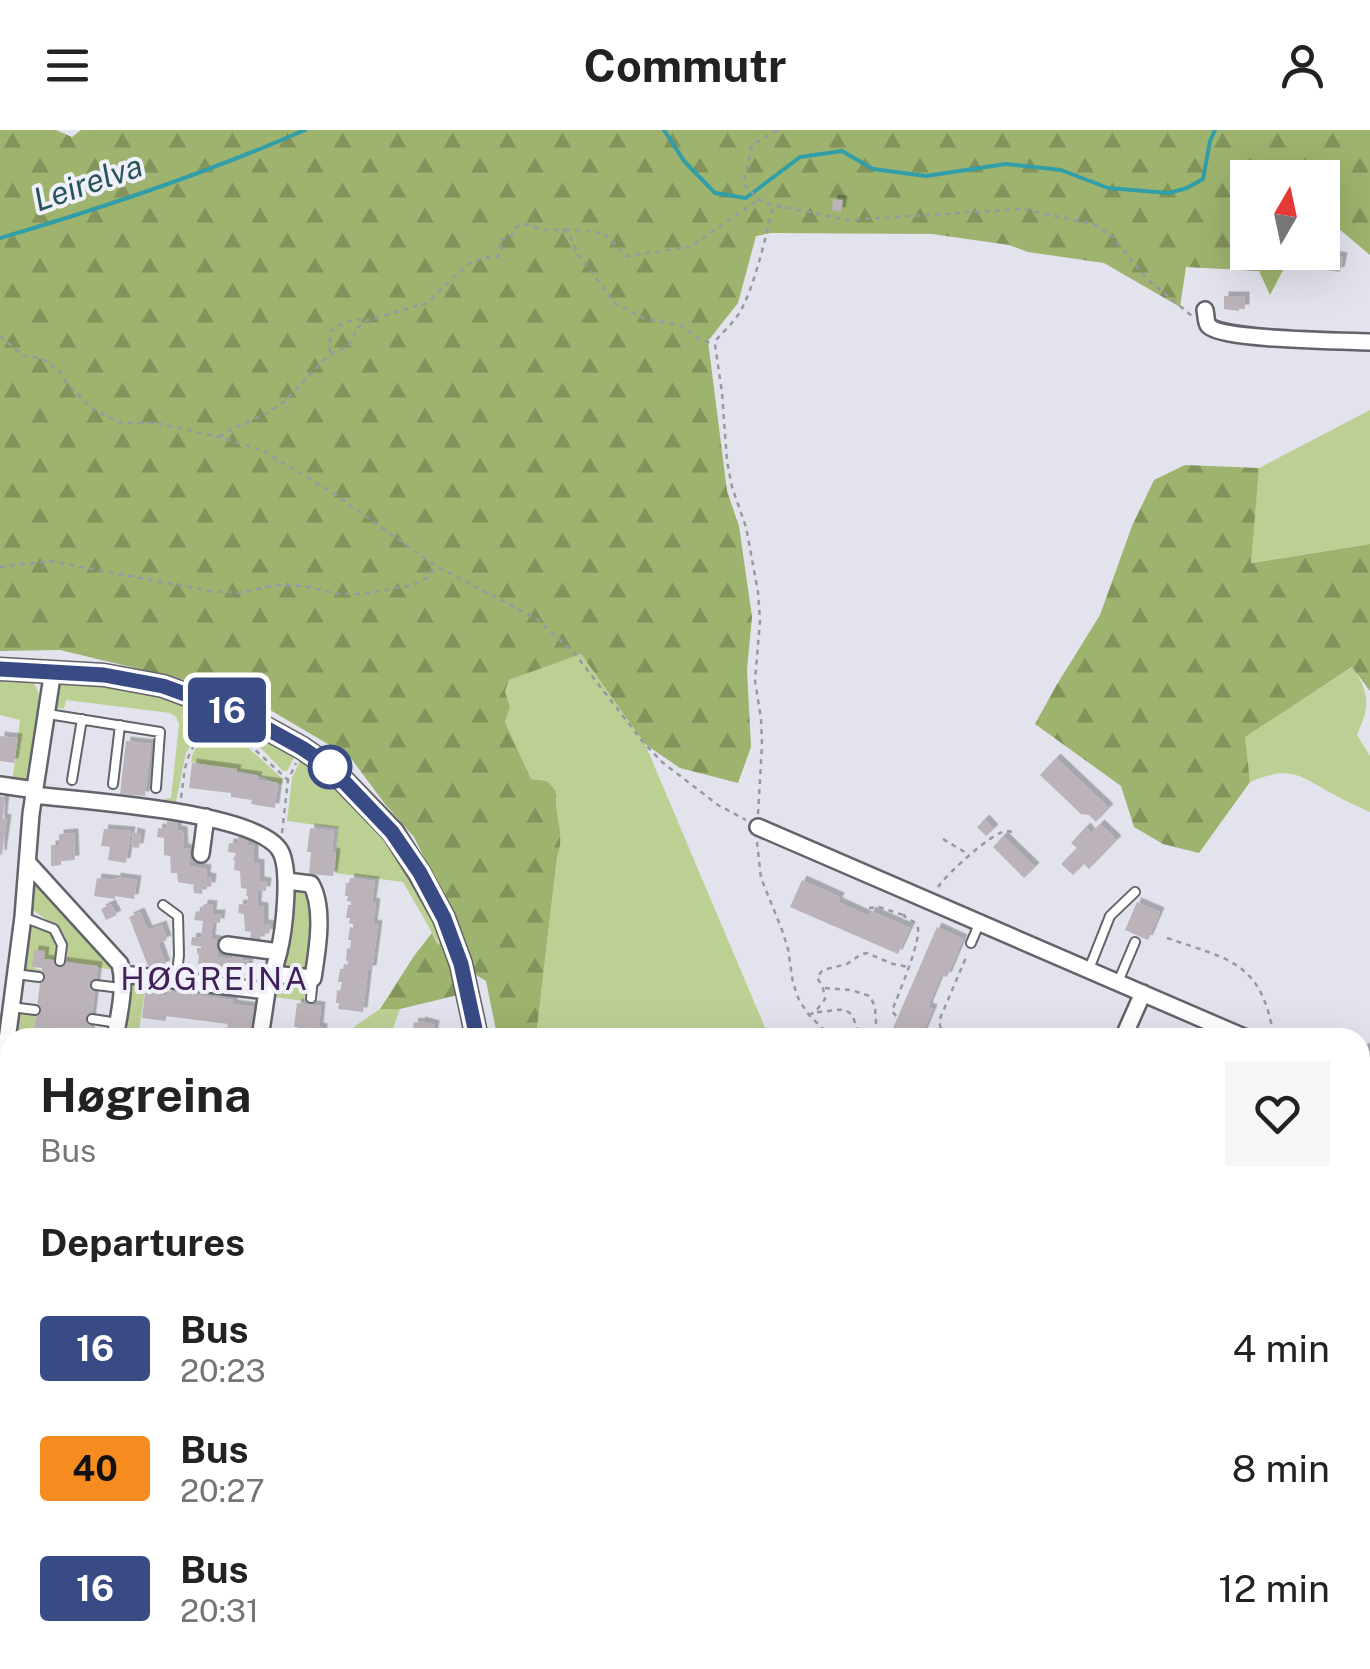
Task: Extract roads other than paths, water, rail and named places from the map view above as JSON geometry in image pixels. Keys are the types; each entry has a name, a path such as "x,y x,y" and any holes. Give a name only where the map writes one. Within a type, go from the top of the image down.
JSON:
{"street":[{"path":"1206,317 1211,328 1235,336 1370,342"},
{"path":"0,668 104,675 163,686 223,708 302,748 331,768 392,832 420,873 444,918 461,964 475,1028"},
{"path":"10,1028 11,966 23,917 34,793 54,670"},
{"path":"0,786 180,812 258,833 280,849 288,881 279,952 266,991 261,1028"},
{"path":"201,854 206,818"},
{"path":"758,826 1223,1028"},
{"path":"28,864 120,964 117,1028"},
{"path":"271,974 312,978 318,947 317,894 312,884 288,881"},
{"path":"228,945 279,952"},
{"path":"122,982 176,982 266,991"},
{"path":"1127,1028 1143,993"}],"lane":[{"path":"48,714 160,732 156,788"},
{"path":"72,780 82,719"},
{"path":"113,784 120,725"},
{"path":"1089,969 1110,916 1136,892"},
{"path":"163,905 178,916 176,982"},
{"path":"23,917 54,929 62,945 60,960"},
{"path":"971,943 980,922"},
{"path":"1118,982 1135,942"},
{"path":"11,966 39,976"},
{"path":"311,998 312,978"},
{"path":"96,985 122,982"},
{"path":"12,1007 35,1010"},
{"path":"92,1018 113,1028"}],"waterway":[{"name":"Leirelva","path":"0,238 154,189 305,130"},
{"name":"Leirelva","path":"664,130 684,161 715,193 746,198 800,157 842,151 873,169 926,176 1006,164 1061,170 1108,188 1169,193 1203,179 1215,130"}],"district":[{"name":"HØGREINA","path":"215,979"}]}
